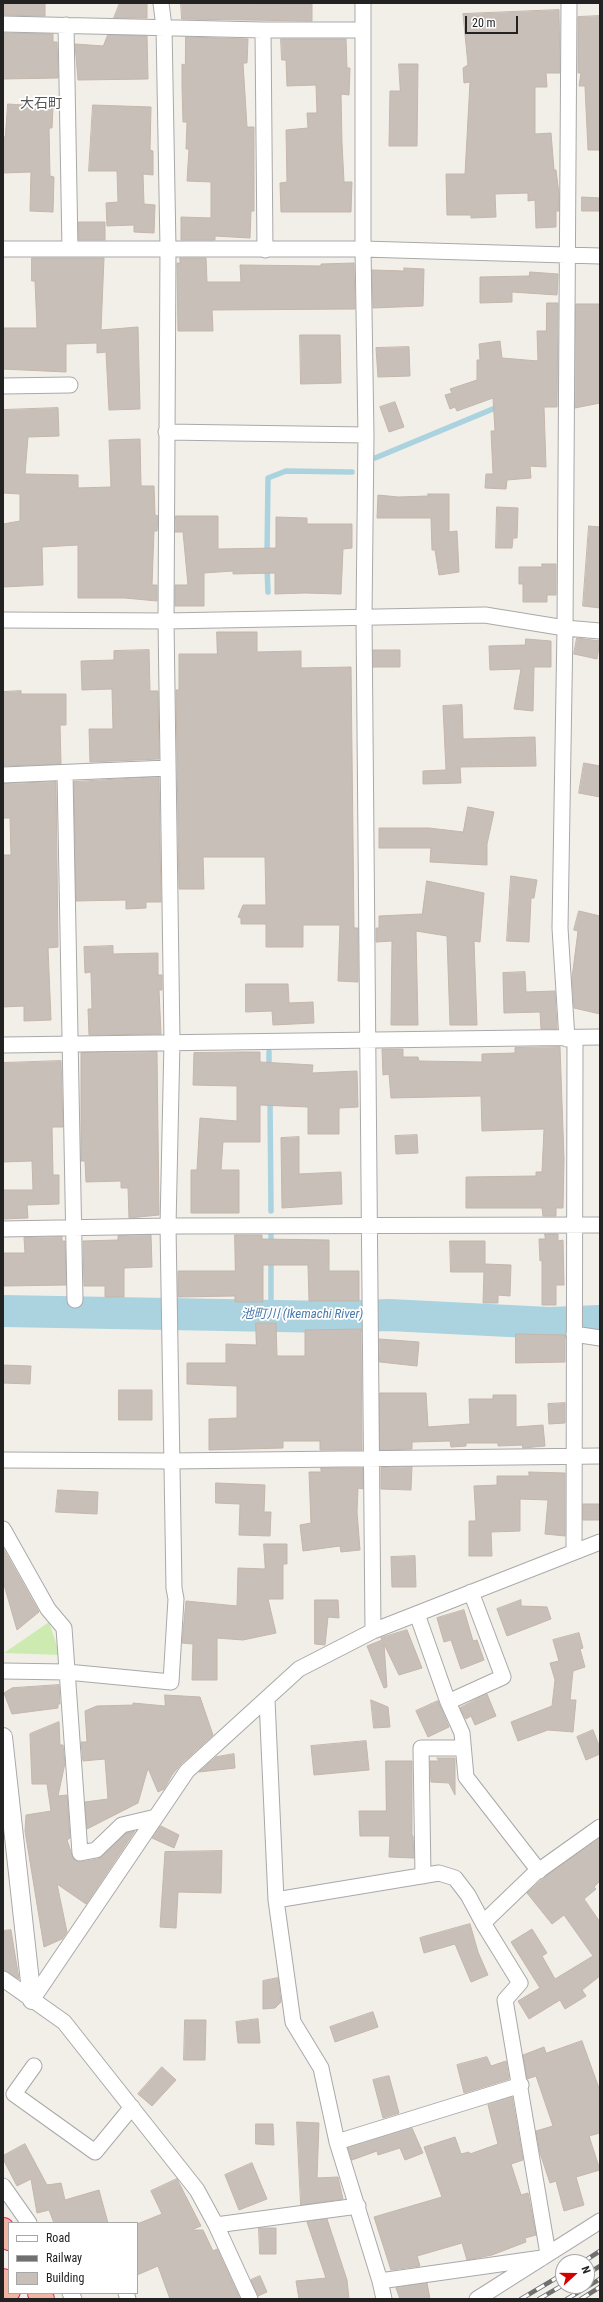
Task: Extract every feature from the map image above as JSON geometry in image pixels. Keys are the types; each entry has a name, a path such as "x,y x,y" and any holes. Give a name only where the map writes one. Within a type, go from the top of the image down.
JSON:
{"street":[{"path":"3,1671 67,1672 171,1682 176,1599 174,1588 171,1461 168,1226 172,1042 166,621 168,248 164,27 161,3"},
{"path":"362,3 363,250 366,435 364,617 369,1041 370,1459 373,1631"},
{"path":"569,3 569,256 560,928 571,1039 575,1226 574,1334 576,1456 574,1552"},
{"path":"3,24 262,30 362,30"},
{"path":"66,25 70,248"},
{"path":"262,30 265,250"},
{"path":"3,249 168,248 363,250 600,256"},
{"path":"3,386 70,385"},
{"path":"166,432 366,435"},
{"path":"3,620 166,621 485,615 565,628 600,631"},
{"path":"3,776 168,768"},
{"path":"65,773 75,1300"},
{"path":"3,1045 369,1041 450,1038 571,1039 600,1037"},
{"path":"3,1229 168,1226 600,1225"},
{"path":"574,1334 600,1338"},
{"path":"3,1460 171,1461 600,1456"},
{"path":"3,1529 48,1609 64,1628 80,1853 96,1850 122,1825 156,1817"},
{"path":"32,2000 187,1771 267,1700 299,1669 373,1631 600,1542"},
{"path":"448,1702 503,1677 472,1592"},
{"path":"417,1614 448,1702 462,1733 466,1777 540,1871"},
{"path":"267,1700 276,1900 293,2022 321,2068 337,2142 358,2206 384,2299"},
{"path":"3,1737 32,2000"},
{"path":"423,1876 421,1748 463,1748"},
{"path":"483,1923 540,1871 600,1827"},
{"path":"276,1900 439,1873 455,1878 468,1895 483,1923 520,1983 505,2000 521,2085 545,2256"},
{"path":"3,1979 64,2022 197,2190 216,2225 250,2299"},
{"path":"34,2066 14,2094 95,2152 132,2107"},
{"path":"337,2142 521,2085"},
{"path":"3,2186 28,2222"},
{"path":"216,2225 358,2206"},
{"path":"477,2299 600,2222"},
{"path":"380,2281 545,2256"}],"green space":[{"path":"49,1622 60,1655 4,1653"}],"building":[{"path":"3,3 45,3 45,16 3,15"},
{"path":"120,3 147,3 147,18 114,18"},
{"path":"181,3 312,4 312,21 182,19"},
{"path":"559,10 560,73 546,73 547,87 535,87 535,134 551,133 554,170 556,170 559,194 559,211 556,211 556,227 536,228 535,200 528,201 528,193 495,194 496,217 471,218 471,215 447,215 446,174 465,174 470,82 464,83 463,68 468,65 463,14"},
{"path":"600,16 600,150 588,150 585,86 579,86 581,73 578,73 578,17"},
{"path":"3,33 53,34 53,42 57,42 58,78 3,79"},
{"path":"108,35 147,36 148,79 78,80 75,44 103,46"},
{"path":"186,37 248,39 247,63 243,63 247,127 254,127 254,211 251,211 250,238 215,236 215,240 181,240 181,217 211,218 211,182 187,181 189,149 186,149 187,122 183,122 182,87 182,64 185,65"},
{"path":"281,39 346,39 347,68 350,68 349,95 341,94 342,143 344,182 352,182 351,212 281,212 280,183 287,182 286,130 308,128 307,113 317,113 316,85 287,86 286,60 282,60"},
{"path":"399,64 418,64 417,146 389,146 390,91 400,91"},
{"path":"8,104 53,107 52,128 49,128 50,176 54,177 53,212 30,211 31,172 3,173 3,137 5,137"},
{"path":"93,105 151,107 150,150 153,151 153,175 143,174 144,204 155,205 154,233 134,232 134,225 107,226 106,203 118,202 117,171 89,171"},
{"path":"582,197 600,198 600,211 582,211"},
{"path":"79,222 105,222 105,240 79,240"},
{"path":"32,258 104,258 101,330 138,327 140,409 109,410 106,352 97,353 97,343 66,344 66,372 3,369 3,328 37,328 35,281 32,281"},
{"path":"180,258 206,258 207,282 241,282 240,265 321,266 321,264 354,263 355,309 212,310 213,331 178,331 177,263 180,263"},
{"path":"404,268 424,269 423,306 373,308 372,270 404,271"},
{"path":"530,272 558,274 557,295 512,292 512,302 480,303 480,277 529,276"},
{"path":"547,303 558,303 557,407 544,407 546,467 530,466 531,478 507,480 506,489 485,488 486,474 493,474 491,431 495,431 493,398 457,411 455,407 450,409 445,395 452,393 450,389 477,380 477,360 480,360 479,344 500,341 502,358 538,361 537,331 546,331"},
{"path":"576,304 600,304 600,403 575,408"},
{"path":"300,335 340,335 341,383 301,384"},
{"path":"409,347 410,376 378,377 376,348"},
{"path":"395,402 404,427 389,432 380,407"},
{"path":"58,408 59,436 28,437 25,474 78,475 78,488 111,487 109,440 140,439 141,486 154,486 155,515 158,516 157,531 154,531 152,585 157,585 157,601 125,598 78,598 78,545 42,547 43,585 3,587 3,524 20,521 20,494 3,493 3,410"},
{"path":"428,494 449,494 449,532 457,531 459,572 439,575 435,550 432,550 431,518 377,518 378,495 398,497 428,496"},
{"path":"497,507 518,508 517,538 513,538 512,548 496,548"},
{"path":"176,516 218,516 218,549 276,548 276,517 307,518 307,524 352,524 352,548 343,549 341,594 275,594 275,573 233,574 233,571 204,573 204,606 175,606 175,585 188,585 183,532 175,532"},
{"path":"589,526 600,527 600,608 583,606"},
{"path":"542,564 556,564 556,595 547,595 547,602 523,602 523,584 519,584 519,567 542,567"},
{"path":"217,632 257,632 257,652 301,651 301,668 351,667 354,928 358,928 358,982 338,981 340,925 303,925 303,947 266,947 266,924 241,924 241,918 238,917 243,905 266,905 265,857 203,857 204,889 179,889 176,690 179,690 179,654 217,654"},
{"path":"577,638 600,641 597,659 574,654"},
{"path":"526,639 551,641 551,667 534,667 533,711 514,709 521,669 490,670 489,646 525,645"},
{"path":"149,650 150,691 158,691 159,759 90,762 89,729 113,729 112,689 82,690 81,661 114,660 114,651"},
{"path":"373,650 400,650 400,667 373,667"},
{"path":"21,691 21,694 66,694 66,725 60,725 61,764 3,766 3,692"},
{"path":"462,705 463,739 535,737 536,766 460,767 461,783 423,784 423,771 446,770 443,706"},
{"path":"584,763 600,766 600,797 579,793"},
{"path":"159,777 161,902 146,902 146,908 126,909 126,900 76,901 74,782"},
{"path":"56,782 58,947 48,948 51,1020 24,1021 24,1006 3,1007 3,855 11,855 10,818 3,818 3,784"},
{"path":"468,807 494,812 487,844 487,865 430,862 431,848 379,848 379,828 429,828 463,832"},
{"path":"511,876 537,880 534,898 531,898 529,942 507,941"},
{"path":"427,881 484,893 480,942 474,941 477,1025 450,1025 447,936 416,931 418,1025 391,1025 392,941 376,942 376,928 379,928 379,916 422,914"},
{"path":"579,911 600,916 600,1014 574,1008 572,978 578,931 574,930"},
{"path":"113,946 113,954 158,953 158,975 162,975 162,990 159,990 161,1034 89,1035 88,1009 92,1009 91,972 85,973 84,947"},
{"path":"525,972 526,992 555,991 557,1029 541,1029 540,1012 504,1013 503,973"},
{"path":"246,984 288,984 289,1003 313,1002 314,1023 273,1025 272,1011 246,1012"},
{"path":"560,1047 564,1159 563,1208 556,1208 556,1216 543,1216 542,1208 466,1208 466,1177 536,1176 536,1172 542,1172 544,1129 482,1131 481,1096 391,1098 389,1074 383,1075 382,1049 403,1049 403,1057 418,1057 419,1061 482,1062 482,1054 515,1053 515,1048"},
{"path":"157,1052 159,1215 129,1218 128,1188 121,1188 121,1181 86,1182 85,1161 81,1161 81,1053"},
{"path":"260,1052 260,1062 313,1065 312,1073 357,1071 358,1107 339,1108 339,1134 308,1134 308,1107 260,1105 260,1142 223,1142 221,1170 239,1170 239,1213 191,1213 191,1170 197,1170 200,1118 237,1121 237,1086 193,1085 194,1053"},
{"path":"61,1061 63,1127 52,1127 53,1175 59,1175 59,1204 27,1205 28,1218 3,1219 3,1190 33,1190 32,1161 3,1162 3,1063"},
{"path":"417,1135 418,1153 396,1154 395,1136"},
{"path":"299,1137 299,1174 341,1172 342,1204 282,1208 281,1138"},
{"path":"545,1234 558,1234 558,1241 563,1240 564,1285 556,1285 556,1305 542,1305 542,1260 540,1261 539,1239 545,1239"},
{"path":"151,1235 152,1267 124,1268 124,1297 105,1297 105,1286 84,1286 83,1241 118,1240 118,1236"},
{"path":"235,1235 262,1235 262,1239 329,1240 329,1271 359,1271 359,1301 309,1301 308,1265 263,1265 263,1302 235,1302 235,1296 178,1297 178,1271 235,1271"},
{"path":"62,1237 62,1241 65,1241 66,1285 3,1286 3,1253 25,1253 24,1238"},
{"path":"450,1241 485,1241 485,1264 511,1265 510,1296 498,1295 498,1303 483,1303 484,1272 451,1272"},
{"path":"256,1323 276,1323 277,1356 305,1356 305,1330 361,1329 362,1450 320,1450 320,1441 283,1441 283,1448 209,1450 209,1419 237,1418 237,1386 187,1384 187,1363 226,1363 226,1344 256,1345"},
{"path":"516,1334 565,1335 565,1362 516,1363"},
{"path":"379,1339 419,1342 417,1366 380,1362"},
{"path":"3,1365 31,1366 30,1384 3,1383"},
{"path":"119,1390 152,1390 152,1420 119,1420"},
{"path":"380,1393 426,1393 428,1427 470,1424 469,1399 493,1399 493,1395 516,1395 516,1427 543,1425 545,1446 523,1448 522,1445 498,1446 498,1443 466,1443 466,1446 451,1447 450,1441 412,1442 412,1449 380,1450"},
{"path":"565,1403 565,1423 549,1424 548,1404"},
{"path":"412,1467 411,1490 381,1489 381,1468"},
{"path":"321,1468 363,1468 363,1489 358,1488 357,1512 360,1550 341,1552 340,1546 303,1551 300,1525 311,1523 309,1472 321,1472"},
{"path":"529,1472 565,1473 565,1536 545,1534 548,1500 520,1499 520,1531 491,1532 492,1556 469,1556 469,1521 476,1521 474,1486 497,1485 497,1476 529,1476"},
{"path":"216,1483 265,1485 264,1512 271,1512 270,1536 239,1535 240,1504 216,1503"},
{"path":"58,1490 98,1492 97,1514 56,1512"},
{"path":"583,1504 600,1504 600,1520 583,1520"},
{"path":"264,1544 287,1544 287,1564 283,1564 283,1599 268,1599 276,1633 243,1640 217,1638 217,1680 192,1680 193,1644 182,1643 186,1601 237,1606 238,1568 265,1569"},
{"path":"3,1548 39,1612 17,1630 3,1581"},
{"path":"415,1556 416,1587 392,1587 391,1557"},
{"path":"315,1600 338,1600 339,1618 328,1617 325,1645 315,1644"},
{"path":"521,1600 521,1606 547,1607 551,1619 507,1636 497,1609"},
{"path":"464,1610 473,1641 477,1640 484,1660 461,1669 451,1640 444,1642 437,1618"},
{"path":"407,1630 422,1668 399,1675 384,1644 387,1687 384,1688 367,1646 382,1640 381,1638"},
{"path":"579,1633 583,1648 580,1649 585,1667 573,1671 570,1700 576,1700 573,1732 548,1730 518,1741 511,1722 552,1706 555,1680 550,1663 559,1661 553,1640"},
{"path":"59,1685 60,1704 58,1704 58,1708 12,1714 4,1693 12,1688"},
{"path":"487,1694 496,1716 475,1725 471,1716 466,1719 460,1708"},
{"path":"165,1695 200,1697 213,1735 181,1764 172,1775 164,1789 158,1792 148,1768 138,1803 87,1829 85,1802 108,1799 105,1759 83,1761 81,1742 87,1742 85,1711 97,1706 133,1705 133,1703 165,1706"},
{"path":"371,1700 388,1707 390,1727 374,1728"},
{"path":"438,1701 449,1727 428,1737 416,1711"},
{"path":"59,1722 60,1745 63,1745 65,1763 58,1796 67,1795 70,1838 67,1840 73,1858 81,1862 98,1859 126,1833 135,1831 86,1904 57,1884 67,1932 62,1939 44,1947 25,1831 26,1815 51,1811 47,1784 32,1784 30,1734"},
{"path":"593,1730 600,1748 600,1754 586,1760 577,1737"},
{"path":"366,1741 369,1770 314,1775 311,1746"},
{"path":"234,1754 235,1768 199,1772 216,1757"},
{"path":"437,1758 455,1758 455,1795 449,1783 431,1782 430,1761 439,1761"},
{"path":"386,1761 412,1761 412,1835 414,1858 389,1857 390,1836 360,1836 359,1811 386,1811"},
{"path":"161,1826 179,1835 174,1848 152,1838"},
{"path":"600,1838 600,1881 594,1887 596,1889 584,1899 600,1922 600,1976 582,1990 586,1996 565,2009 560,2000 529,2019 518,2001 540,1988 511,1942 532,1929 547,1953 542,1956 555,1979 593,1956 564,1915 552,1924 527,1893 546,1876"},
{"path":"222,1851 221,1893 178,1892 176,1928 160,1927 165,1852"},
{"path":"470,1924 478,1952 488,1975 471,1982 455,1944 424,1953 420,1938"},
{"path":"11,1930 19,1979 3,1970 3,1931"},
{"path":"278,1978 281,2002 275,2008 263,2009 263,1981"},
{"path":"373,2012 378,2027 335,2042 330,2027"},
{"path":"258,2019 260,2043 238,2043 236,2022"},
{"path":"185,2020 206,2020 205,2060 184,2060"},
{"path":"582,2041 600,2091 600,2133 589,2136 600,2170 576,2177 584,2205 564,2211 556,2181 550,2183 540,2153 536,2131 553,2126 536,2076 527,2079 523,2055 544,2047 546,2053"},
{"path":"487,2057 491,2066 506,2061 509,2079 464,2093 457,2065"},
{"path":"162,2067 176,2080 152,2106 138,2094"},
{"path":"389,2076 399,2113 383,2118 373,2080"},
{"path":"512,2097 523,2160 511,2164 521,2195 528,2193 536,2235 525,2238 526,2242 492,2255 467,2260 462,2243 417,2256 420,2266 391,2270 374,2217 442,2197 424,2147 455,2137 461,2154 469,2152 470,2154 498,2144 488,2105"},
{"path":"297,2122 319,2123 317,2178 338,2177 343,2199 301,2205"},
{"path":"256,2124 273,2124 274,2145 256,2144"},
{"path":"412,2128 423,2153 405,2160 400,2148 378,2155 377,2151 352,2160 348,2148"},
{"path":"25,2144 47,2185 61,2183 65,2200 99,2190 108,2222 54,2222 49,2210 37,2213 31,2179 17,2186 3,2159 3,2156"},
{"path":"252,2163 267,2199 239,2210 225,2175"},
{"path":"177,2179 201,2226 191,2230 203,2230 213,2251 217,2249 240,2299 170,2299 158,2266 138,2275 138,2224 162,2214 151,2191"},
{"path":"327,2219 347,2280 349,2299 299,2299 296,2281 326,2278 307,2222"},
{"path":"259,2228 276,2228 276,2254 260,2254"},
{"path":"260,2276 267,2292 258,2296 251,2280"},
{"path":"427,2283 430,2299 400,2299 396,2288"}],"waterway":[{"path":"375,458 500,406"},
{"path":"267,555 268,478 286,471 352,472"},
{"path":"267,567 268,592"},
{"path":"269,1052 269,1070"},
{"path":"270,1098 271,1211"},
{"path":"271,1233 271,1247"},
{"path":"271,1259 271,1316"},
{"name":"池町川 (Ikemachi River)","path":"3,1311 333,1317 389,1315 549,1323 600,1321"}],"railway":[{"path":"595,2254 600,2251"},
{"path":"595,2269 600,2266"},
{"path":"521,2299 555,2279"},
{"path":"567,2299 600,2279"},
{"path":"581,2299 600,2287"},
{"path":"539,2299 555,2290"}],"district":[{"name":"大石町","path":"41,104"}]}
